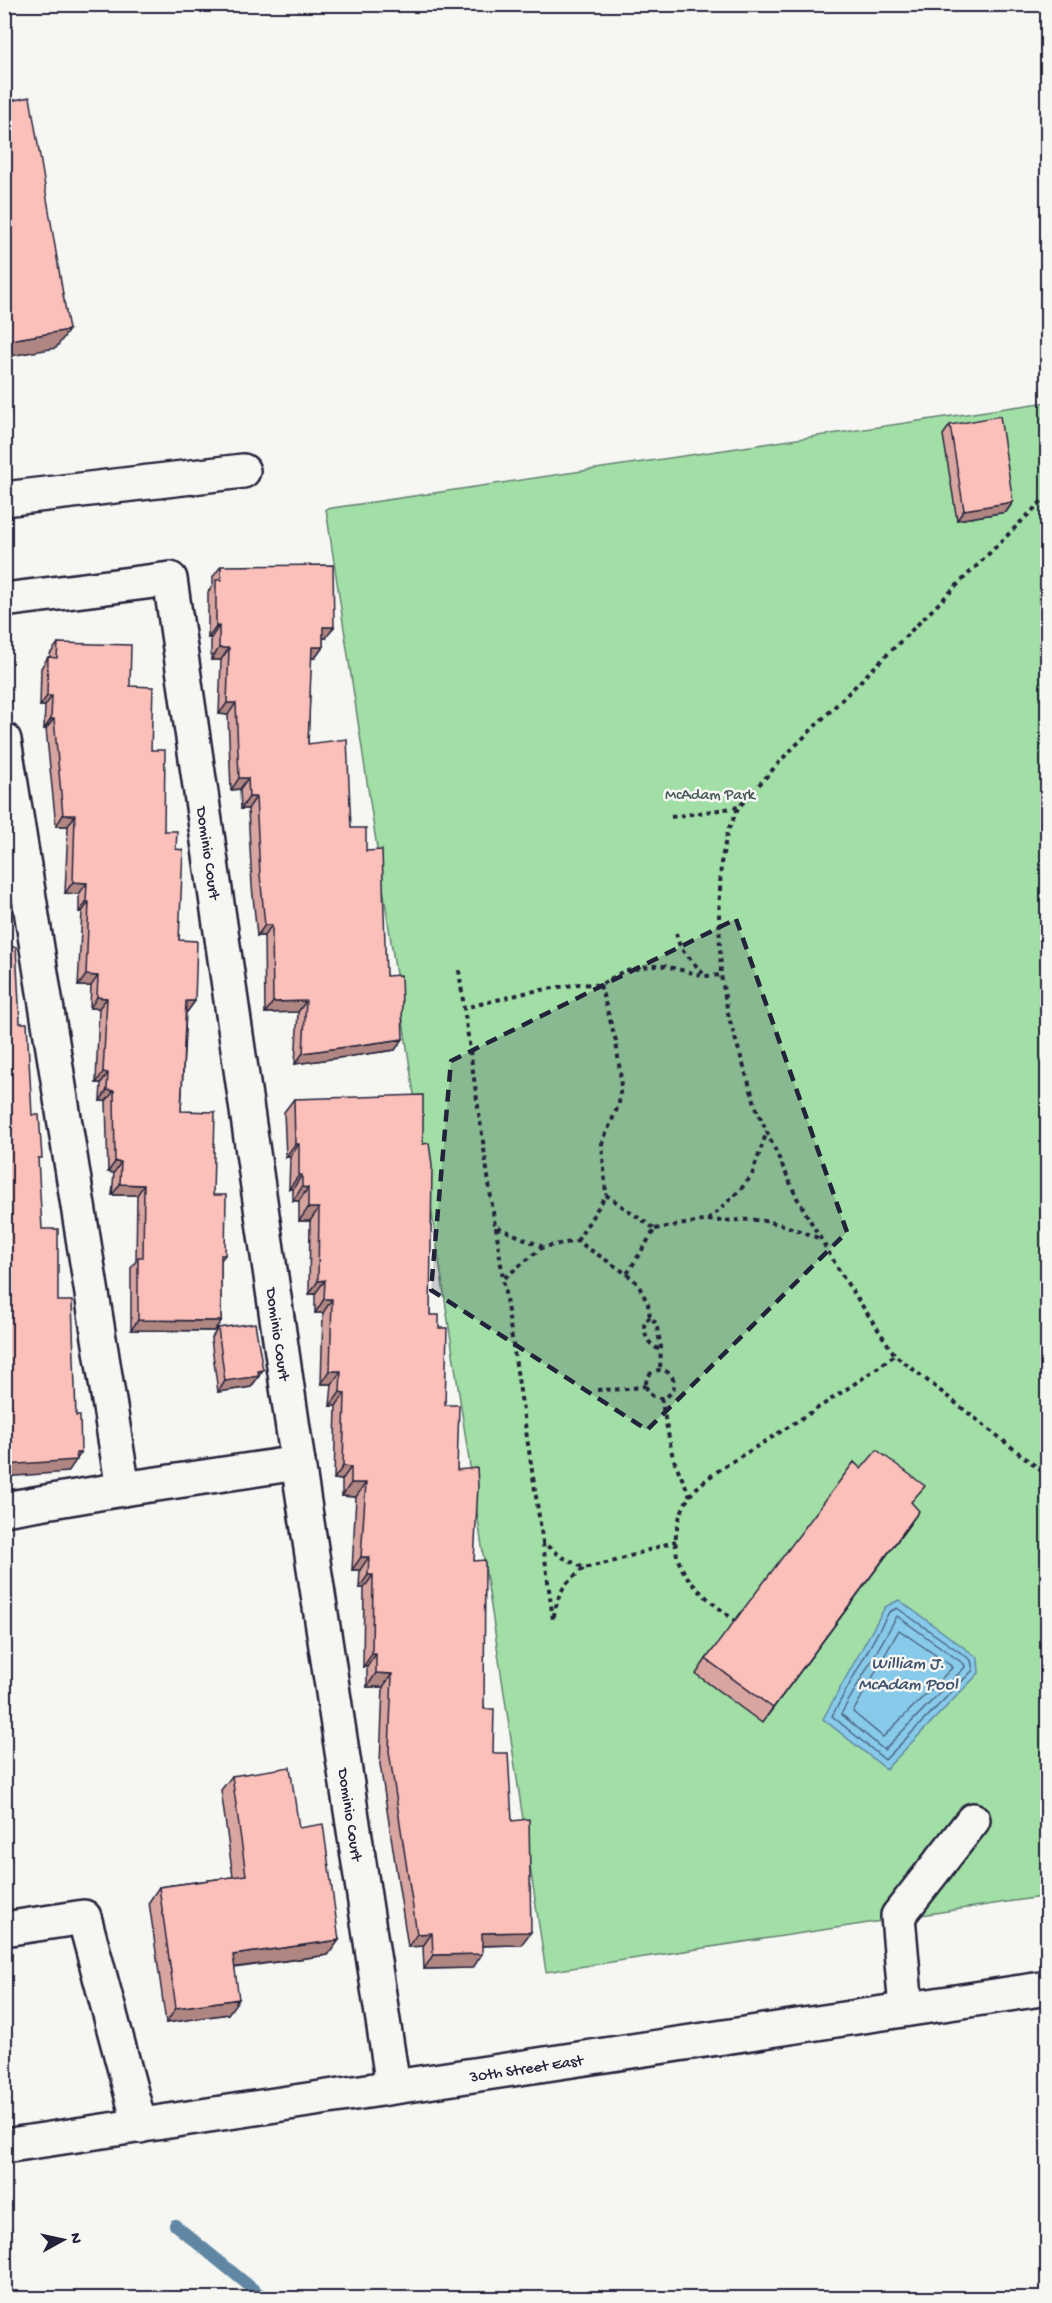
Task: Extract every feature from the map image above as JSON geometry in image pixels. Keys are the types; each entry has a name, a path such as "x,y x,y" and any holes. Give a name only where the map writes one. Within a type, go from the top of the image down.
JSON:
{"street":[{"path":"4,499 243,471"},
{"name":"Dominio Court","path":"4,600 170,579 298,1462 393,2086"},
{"path":"4,740 123,1489"},
{"path":"4,1509 298,1462"},
{"path":"906,2010 898,1916 973,1820"},
{"path":"4,1929 84,1917 140,2126"},
{"name":"30th Street East","path":"4,2146 1047,1988"}],"path":[{"path":"1047,495 784,757 739,807 728,830 721,863 719,918 721,975 729,1018 757,1110 797,1198 843,1277 895,1355 1047,1476"},
{"path":"671,817 739,807"},
{"path":"676,933 680,946 705,976"},
{"path":"464,1008 528,992 579,984 600,985 622,972 650,966 665,966 705,976 721,975"},
{"path":"459,970 554,1620 558,1594 567,1582 584,1568 615,1561 676,1541"},
{"path":"577,1241 606,1195 602,1143 619,1104 621,1080 616,1041 600,985"},
{"path":"708,1220 740,1190 752,1175 767,1131"},
{"path":"606,1195 655,1229 708,1220 727,1222 754,1220 768,1222 821,1239"},
{"path":"495,1226 543,1246 577,1241 627,1274 638,1284 644,1294 650,1317 656,1323 660,1369"},
{"path":"627,1274 655,1229"},
{"path":"503,1279 543,1246"},
{"path":"650,1317 644,1324 644,1333 647,1341 660,1350"},
{"path":"736,1622 696,1588 678,1558 676,1541 680,1518 690,1496 702,1484 747,1452 853,1387 895,1355"},
{"path":"660,1369 669,1372 674,1379 674,1389 669,1396 661,1398 650,1395 646,1386 647,1377 653,1371 660,1369"},
{"path":"597,1390 646,1386"},
{"path":"661,1398 673,1458 690,1496"},
{"path":"543,1543 562,1557 584,1568"}],"highlighted area":[{"path":"736,919 847,1232 647,1430 431,1290 451,1061"}],"green space":[{"name":"McAdam Park","path":"1047,402 1047,1896 546,1972 326,509"}],"water":[{"name":"William J. McAdam Pool","path":"899,1600 978,1658 979,1673 886,1769 823,1719 885,1607"}],"building":[{"path":"30,97 69,330 4,341 4,102"},
{"path":"1000,416 1013,502 964,510 950,425"},
{"path":"333,565 334,627 323,627 323,647 312,647 308,744 347,739 351,828 366,828 366,851 382,850 386,976 401,975 403,1039 303,1053 306,1001 273,1002 272,925 265,925 256,797 249,797 248,778 239,778 236,703 227,703 229,648 219,648 219,626 216,627 216,580 221,580 221,566"},
{"path":"58,643 131,645 130,686 153,687 151,750 165,750 164,831 177,831 176,849 183,850 179,940 197,941 195,1001 186,1001 181,1111 215,1112 213,1195 226,1195 225,1255 221,1255 221,1321 138,1320 138,1257 143,1257 144,1185 120,1184 121,1162 115,1162 114,1091 107,1090 108,1073 103,1072 107,998 97,997 98,976 86,975 89,902 86,902 87,883 73,882 75,815 63,815 54,719 51,719 52,696 47,696 48,657 57,658"},
{"path":"4,927 9,927 10,947 16,947 20,1023 27,1023 32,1115 39,1115 42,1158 38,1158 42,1229 58,1229 58,1301 72,1301 76,1416 80,1416 81,1453 76,1453 77,1460 4,1465"},
{"path":"423,1095 423,1144 429,1143 432,1165 430,1315 439,1315 439,1328 447,1328 445,1405 459,1405 457,1470 477,1468 474,1561 485,1560 484,1709 494,1709 493,1753 508,1753 512,1821 529,1819 531,1932 482,1933 482,1954 433,1955 432,1933 417,1934 389,1751 392,1674 376,1673 376,1654 372,1654 373,1575 368,1575 369,1557 361,1557 366,1483 351,1483 351,1467 343,1466 345,1393 340,1392 341,1371 330,1371 332,1299 324,1299 325,1280 318,1281 319,1208 308,1208 308,1188 302,1187 302,1175 299,1175 299,1144 295,1144 294,1099"},
{"path":"255,1323 263,1370 258,1371 259,1376 225,1381 218,1328"},
{"path":"877,1450 925,1486 911,1502 919,1511 773,1708 706,1659 854,1462 861,1469"},
{"path":"290,1767 299,1828 323,1824 339,1940 233,1955 239,1999 176,2008 159,1887 246,1875 232,1776"}],"waterway":[{"path":"175,2225 264,2298"}]}
